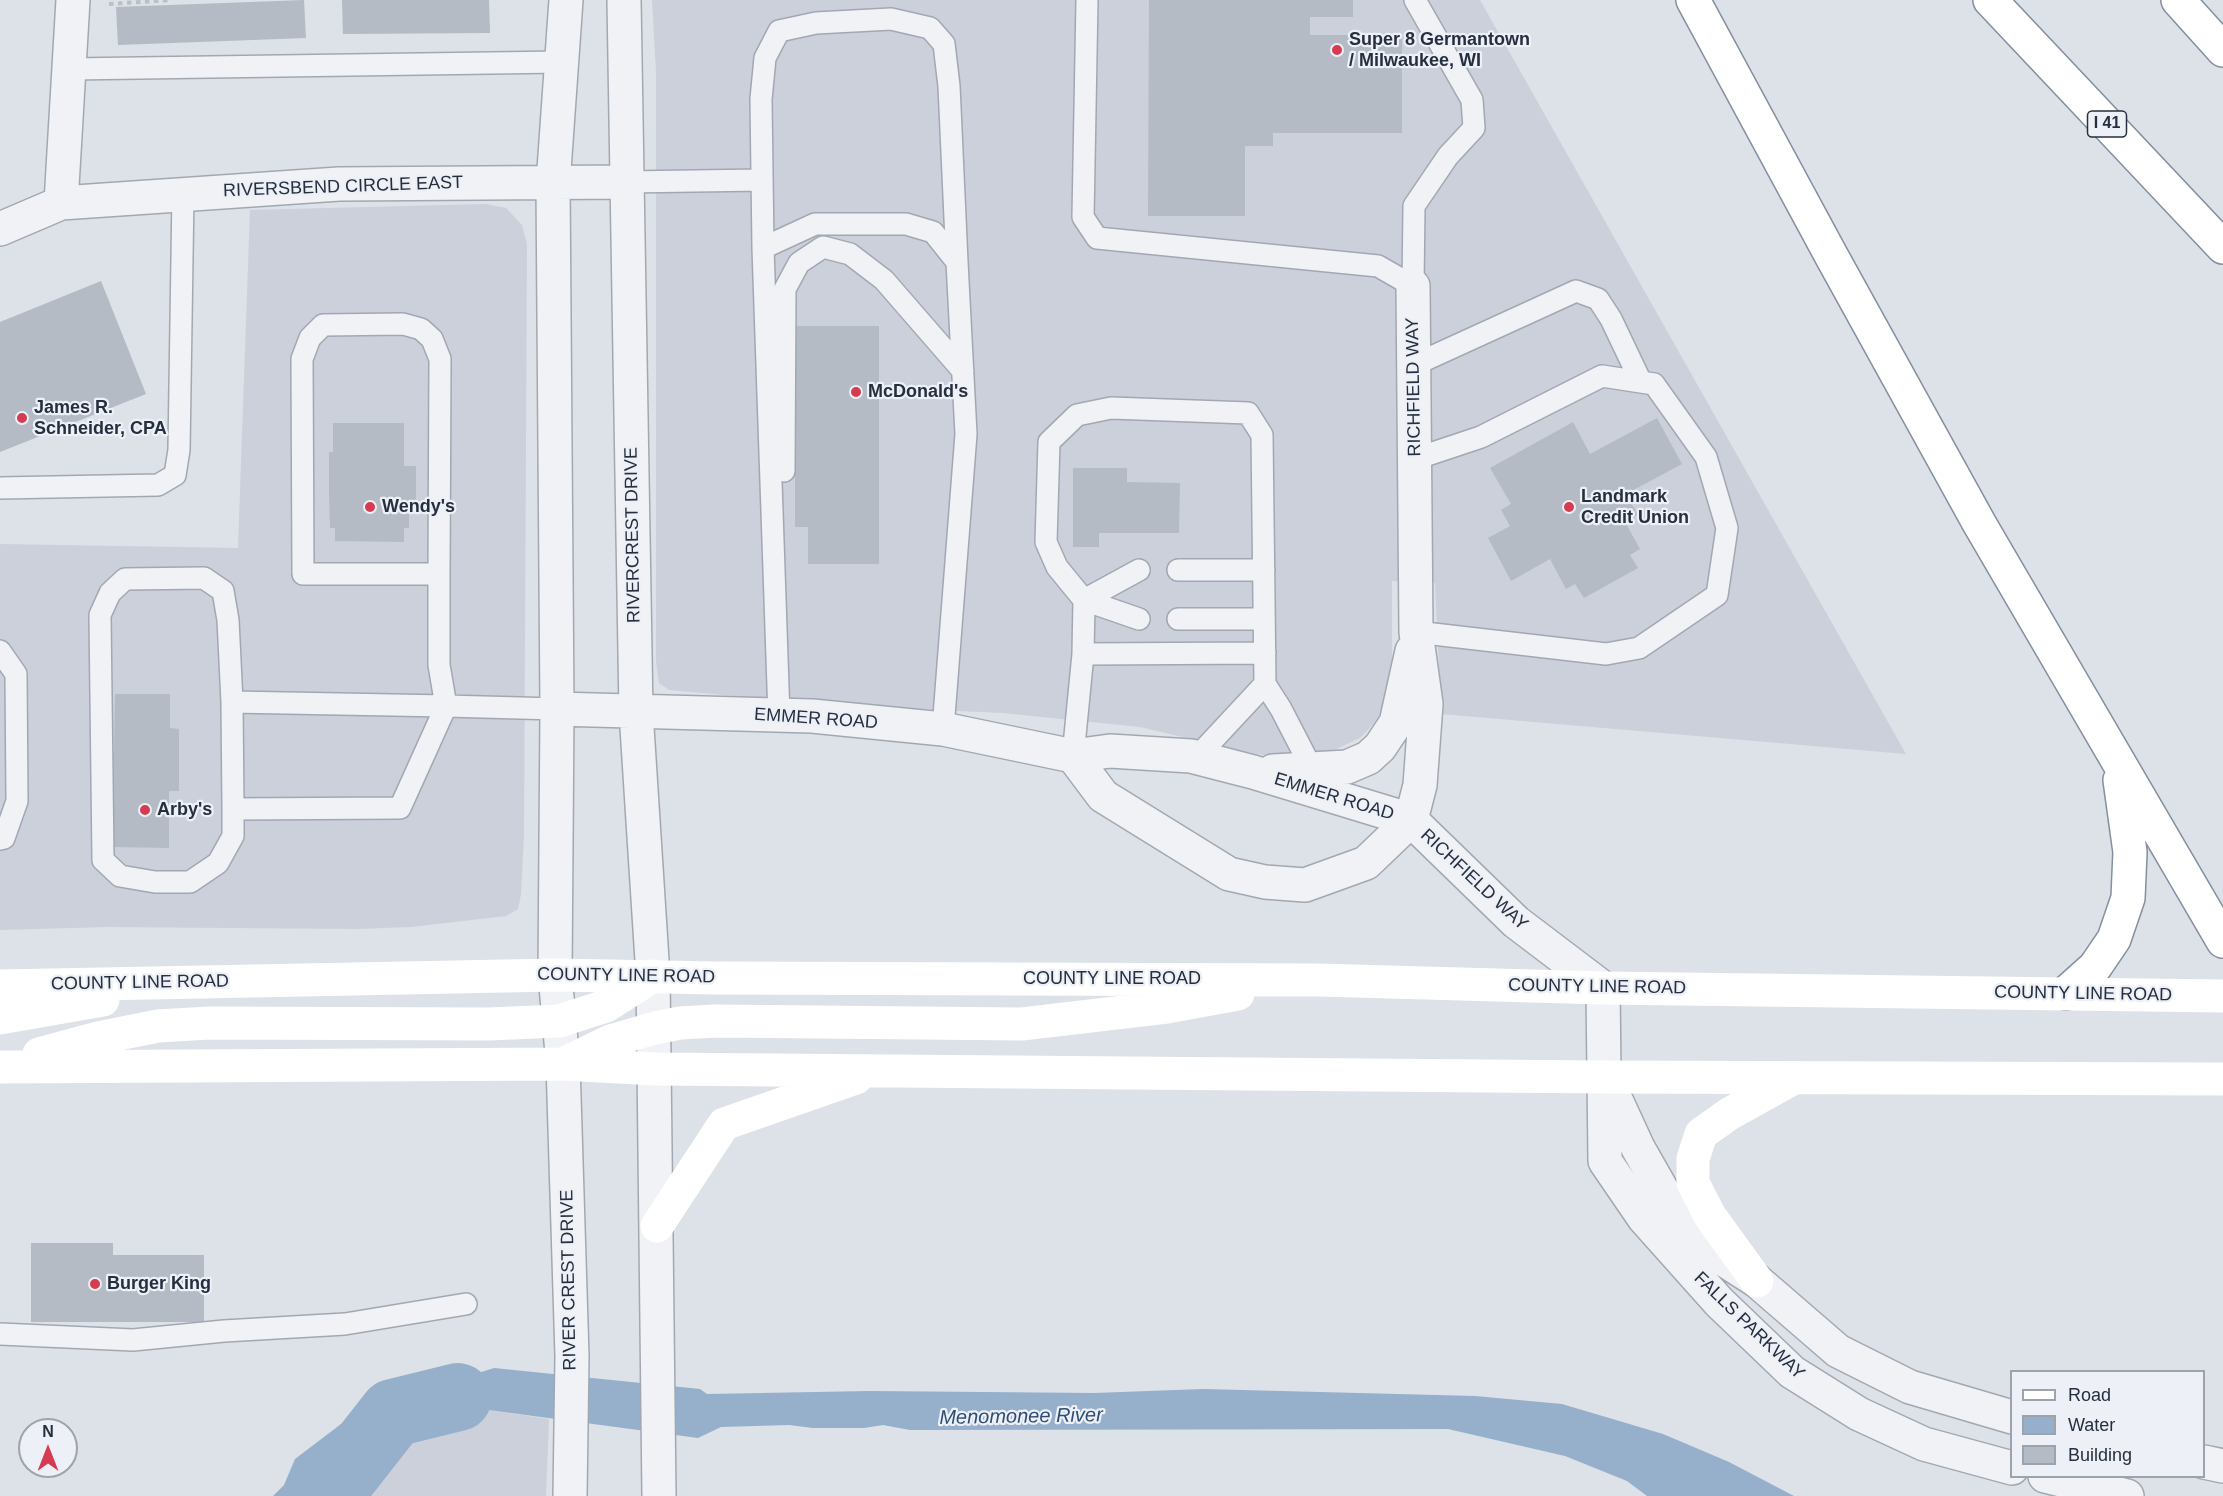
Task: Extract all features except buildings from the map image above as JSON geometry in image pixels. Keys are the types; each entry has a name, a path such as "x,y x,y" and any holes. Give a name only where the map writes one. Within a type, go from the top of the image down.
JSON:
{"main road":[{"path":"1693,0 1979,523 2223,941"},
{"name":"I 41","path":"1990,0 2223,247"},
{"path":"2178,0 2223,50"},
{"path":"2066,993 2095,967 2114,939 2128,898 2130,852 2118,763"},
{"name":"COUNTY LINE ROAD","path":"0,986 555,975 1319,980 1603,988 2223,996"},
{"path":"0,1066 98,1038 158,1026 210,1023 489,1024 559,1021 606,1006 653,976"},
{"path":"563,1064 610,1041 680,1023 715,1021 1022,1024 1167,1007 1319,980"},
{"path":"0,1018 209,981"},
{"path":"0,1066 563,1064 656,1069 1606,1077 2223,1079"},
{"path":"657,1226 724,1124 879,1071"},
{"path":"1757,1281 1710,1216 1694,1183 1693,1160 1701,1134 1729,1114 1795,1077"}],"street":[{"path":"563,1064 555,975 557,709 553,184 566,0"},
{"name":"RIVERCREST DRIVE","path":"624,0 636,712 653,976 656,1069"},
{"path":"61,203 73,3"},
{"name":"RIVERSBEND CIRCLE EAST","path":"0,229 61,203 183,193 339,184 626,182"},
{"name":"RICHFIELD WAY","path":"1413,286 1416,632 1426,704 1420,784 1411,820 1516,922 1603,988"},
{"name":"RICHFIELD WAY","path":"1253,772 1347,767 1368,758 1380,747 1396,723 1416,632"},
{"name":"EMMER ROAD","path":"557,709 812,716 943,729 1073,756 1110,751 1197,757 1411,820 1366,863 1305,885 1265,882 1229,874 1103,796 1073,756"},
{"name":"FALLS PARKWAY","path":"1603,988 1606,1077 1605,1161 1644,1218 1719,1302 1792,1372 1859,1414 1924,1444 2010,1467"},
{"name":"RIVER CREST DRIVE","path":"563,1064 572,1356 570,1496"},
{"path":"656,1069 659,1496"},
{"name":"FALLS PARKWAY","path":"1606,1077 1638,1148 1667,1199 1712,1252 1757,1281 1838,1351 1910,1387 2010,1416"},
{"path":"2205,1462 2223,1466"},
{"path":"2053,1478 2127,1496"}],"lane":[{"path":"1087,0 1083,217 1097,238 1378,266 1413,286 1414,206 1448,156 1474,128 1472,100 1415,0"},
{"path":"778,716 760,99 765,58 779,32 816,23 891,20 930,28 944,44 949,86 966,434 943,729"},
{"path":"70,69 561,62"},
{"path":"626,182 762,180"},
{"path":"0,488 158,485 175,475 179,450 183,193"},
{"path":"763,248 815,224 906,224 933,232 957,262"},
{"path":"773,561 784,495 785,289 799,263 823,247 850,254 884,280 963,371"},
{"path":"1414,365 1576,291 1598,299 1611,319 1641,382"},
{"path":"233,808 400,808 446,706 439,665 440,359 432,339 421,329 403,324 323,325 310,338 302,359 303,574 439,574"},
{"path":"1415,459 1481,437 1602,376 1654,384 1706,457 1727,528 1717,595 1639,648 1606,654 1416,632"},
{"path":"1139,619 1084,600 1057,567 1046,542 1049,442 1077,415 1111,408 1248,413 1262,435 1265,684 1281,709 1312,769"},
{"path":"1084,600 1139,570"},
{"path":"1179,570 1264,570"},
{"path":"204,578 223,591 228,620 232,702 233,836 218,863 190,882 155,882 120,876 103,860 100,615 110,593 126,579 204,578"},
{"path":"1073,756 1083,654 1084,600"},
{"path":"1178,619 1264,619"},
{"path":"0,651 16,674 17,801 4,838 0,839"},
{"path":"1083,654 1265,653"},
{"path":"1197,757 1265,684"},
{"path":"232,702 557,709"},
{"path":"0,1334 133,1340 224,1330 345,1324 466,1304"}],"path":[{"path":"73,3 171,0"}],"shaded area":[{"path":"652,0 1480,0 1906,754 1441,714 1435,583 1392,581 1392,677 1389,699 1379,718 1360,738 1330,752 1278,757 1140,727 1003,713 847,706 669,690 659,683 656,662 656,73"},
{"path":"485,204 506,208 522,225 527,244 524,836 518,909 506,916 411,927 356,929 108,927 0,930 0,544 238,548 250,210"},
{"path":"481,1409 549,1419 546,1496 315,1496 323,1481 364,1438 434,1413"}],"water":[{"path":"494,1368 700,1389 707,1394 870,1391 1094,1393 1203,1389 1475,1396 1562,1404 1663,1434 1729,1462 1794,1496 1647,1496 1627,1481 1565,1456 1448,1429 910,1430 883,1425 864,1428 813,1428 789,1425 721,1427 698,1438 481,1409 434,1413 364,1438 323,1481 315,1496 273,1496 284,1485 295,1459 370,1402 401,1398"}],"waterway":[{"name":"Menomonee River","path":"328,1496 393,1413 458,1397"}],"place":[{"name":"Super 8 Germantown / Milwaukee, WI","path":"1337,50"},
{"name":"McDonald's","path":"856,392"},
{"name":"James R. Schneider, CPA","path":"22,418"},
{"name":"Wendy's","path":"370,507"},
{"name":"Landmark Credit Union","path":"1569,507"},
{"name":"Arby's","path":"145,810"},
{"name":"Burger King","path":"95,1284"}]}
